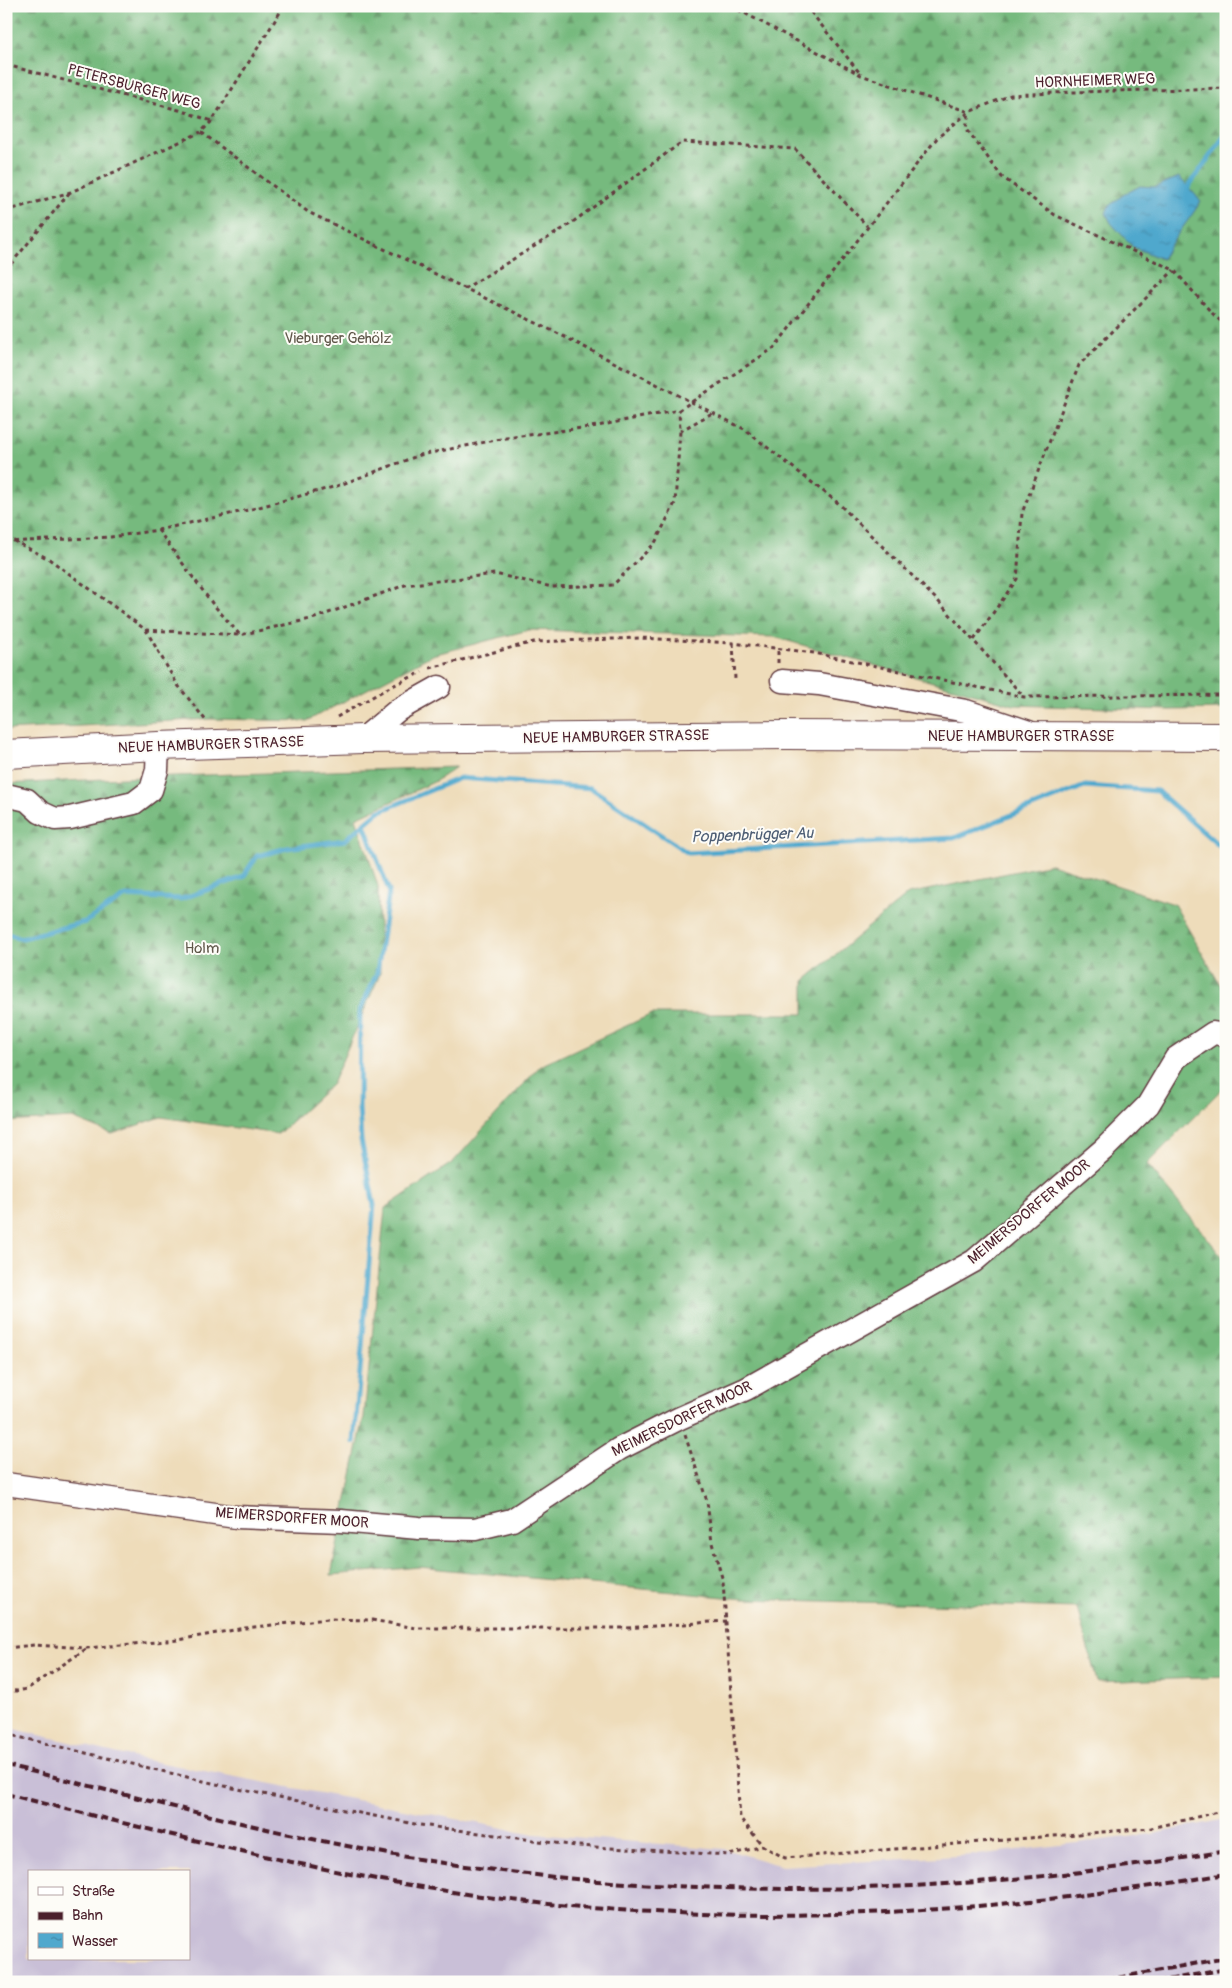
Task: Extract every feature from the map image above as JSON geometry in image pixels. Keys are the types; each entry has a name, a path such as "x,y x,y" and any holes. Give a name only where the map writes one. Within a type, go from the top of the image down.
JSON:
{"main road":[{"name":"NEUE HAMBURGER STRASSE","path":"6,754 158,746 363,739 785,735 1226,737"}],"street":[{"path":"782,681 819,684 966,711 1037,735"},
{"path":"363,739 398,710 439,687"},
{"path":"6,795 27,800 40,812 55,819 70,818 134,803 151,790 157,770 158,746"},
{"name":"MEIMERSDORFER MOOR","path":"6,1484 236,1517 341,1521 419,1528 475,1529 512,1520 619,1449 680,1418 746,1389 974,1261 1104,1149 1148,1105 1176,1058 1214,1034 1226,1035"}],"path":[{"name":"PETERSBURGER WEG","path":"6,64 178,110 212,121 284,6"},
{"path":"731,6 861,75 969,112 966,128 1002,177 1055,215 1174,270 1226,326"},
{"path":"806,6 861,75"},
{"name":"HORNHEIMER WEG","path":"679,410 774,348 937,138 969,112 1011,95 1226,88"},
{"path":"6,210 71,192 201,132 212,121"},
{"path":"201,132 308,212 557,333 744,429 838,503 938,601 1024,697"},
{"path":"464,289 566,227 682,142 795,148 867,226"},
{"path":"6,270 71,192"},
{"path":"974,640 1017,579 1022,513 1080,365 1174,270"},
{"path":"6,542 111,537 158,530 248,510 338,486 420,455 506,438 597,426 679,410 680,432 675,503 655,543 612,585 552,587 495,574 404,585 315,618 240,635 146,630"},
{"path":"680,432 714,412"},
{"path":"158,530 212,603 240,635"},
{"path":"6,537 48,559 146,630 177,684 207,722"},
{"path":"329,722 388,688 436,665 534,642 640,638 733,643 814,653 1024,697 1226,695"},
{"path":"733,643 735,679"},
{"path":"199,723 217,722"},
{"path":"680,1418 707,1501 712,1543 723,1581 740,1818 763,1846 785,1858 1151,1828 1226,1810"},
{"path":"6,1648 34,1645 87,1648 178,1640 245,1628 328,1619 372,1620 416,1628 626,1628 726,1621"},
{"path":"6,1690 17,1692 27,1689 87,1648"},
{"path":"6,1734 233,1788 420,1824 587,1847 729,1855 763,1846"}],"shaded area":[{"path":"6,1727 136,1758 535,1834 724,1849 782,1866 976,1855 1152,1834 1226,1819 1226,1982 6,1982"}],"green space":[{"name":"Vieburger Gehölz","path":"6,6 1226,6 1226,709 1170,710 1014,705 774,637 529,630 432,655 307,721 211,719 6,730"},
{"name":"Holm","path":"456,767 436,781 356,818 378,886 380,974 332,1084 278,1134 161,1117 112,1134 72,1118 6,1122 6,784 143,777"},
{"path":"1051,864 1174,904 1226,995 1226,1085 1147,1164 1226,1261 1226,1677 1097,1682 1077,1608 744,1599 419,1567 331,1575 364,1417 385,1208 453,1162 540,1066 652,1014 804,1014 804,981 908,894"}],"water":[{"path":"1179,177 1201,201 1162,259 1133,247 1111,223 1106,213 1109,206 1123,195 1140,186 1155,187"}],"waterway":[{"path":"1188,187 1226,134"},
{"name":"Poppenbrügger Au","path":"6,934 23,938 85,922 126,896 181,899 243,877 257,856 287,848 345,840 378,812 460,778 591,788 688,853 954,838 1085,786 1157,791 1224,850 1226,856"},
{"path":"354,1442 374,1205 361,1140 359,1108 360,1010 377,973 389,891 364,824"}],"railway":[{"path":"6,1765 296,1836 355,1848 472,1867 566,1878 661,1885 755,1889 850,1888 944,1884 1038,1877 1226,1851"},
{"path":"6,1794 235,1850 408,1885 561,1905 656,1912 751,1915 847,1914 942,1909 1132,1889 1226,1874"},
{"path":"1095,1982 1226,1958"},
{"path":"1157,1982 1226,1969"}]}
